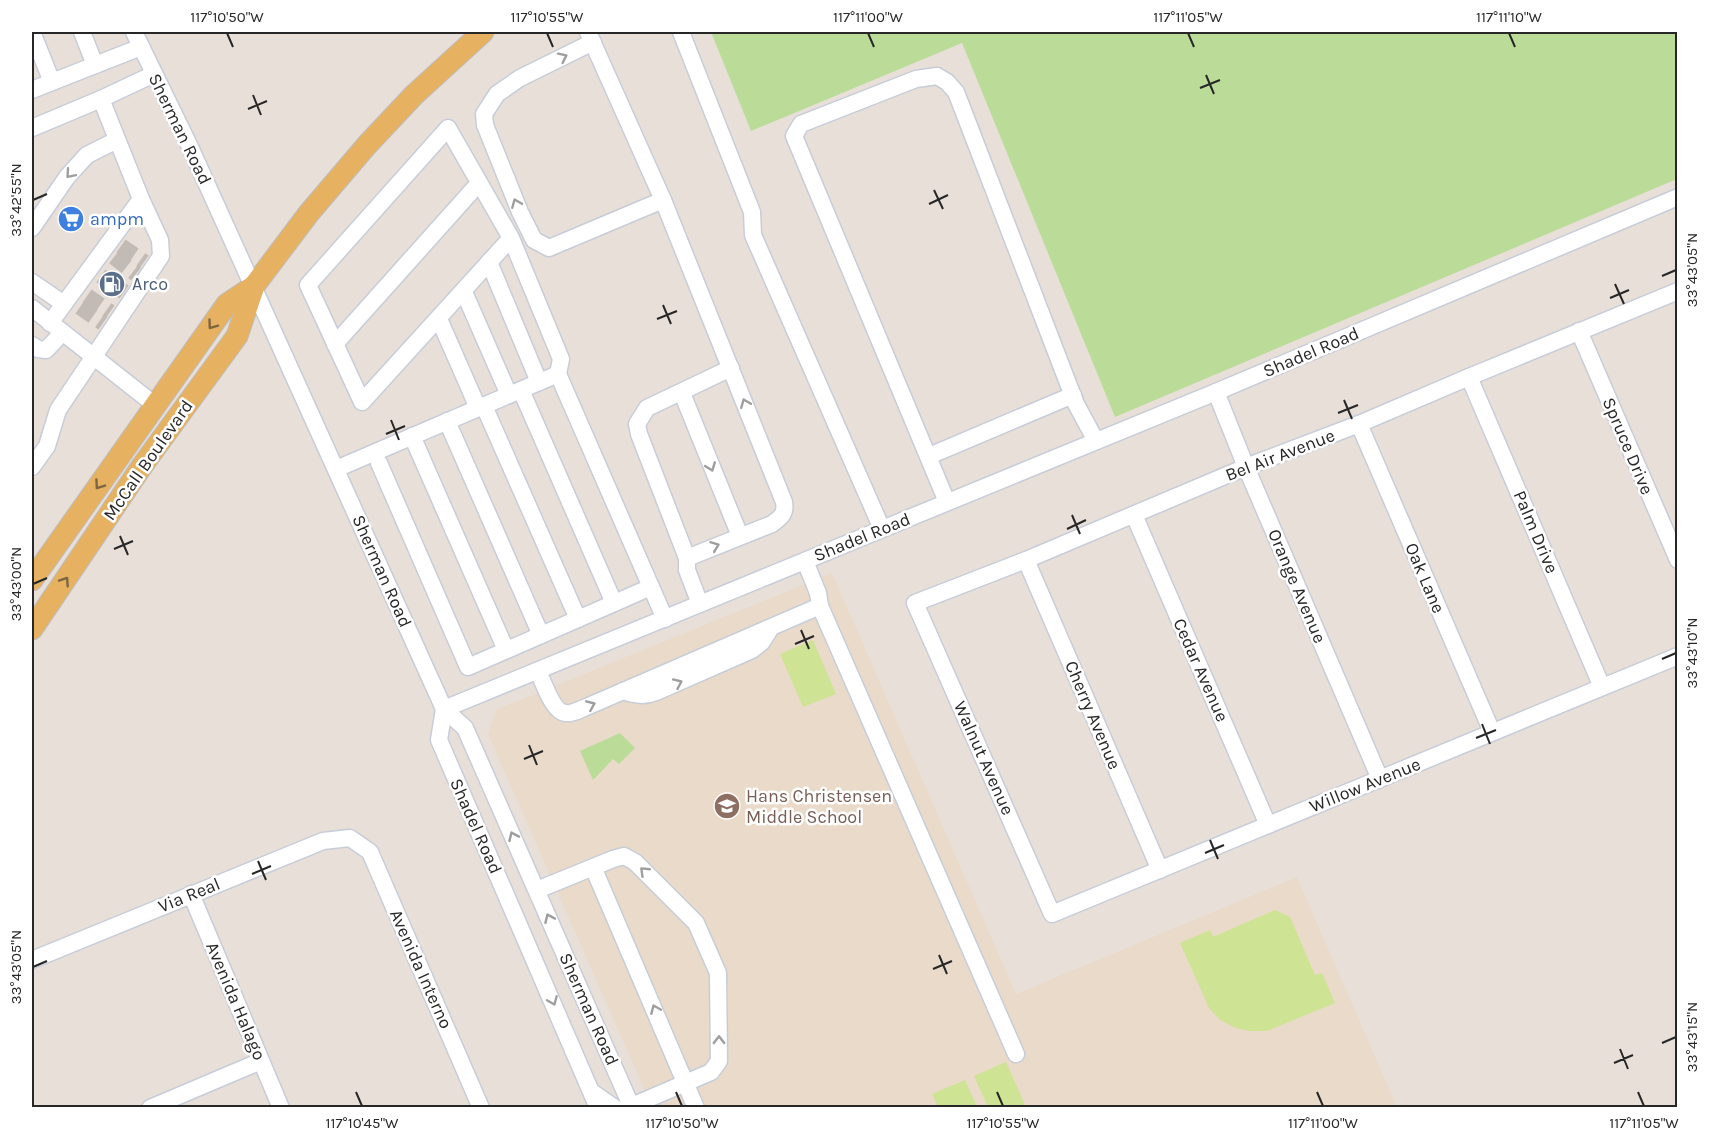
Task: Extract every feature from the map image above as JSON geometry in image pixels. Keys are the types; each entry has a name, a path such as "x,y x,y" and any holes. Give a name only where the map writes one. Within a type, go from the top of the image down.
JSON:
{"main road":[{"name":"McCall Boulevard","path":"32,629 142,466 237,336 254,286 309,213 367,145 414,95 483,32"},
{"name":"McCall Boulevard","path":"32,580 227,304 254,286"}],"street":[{"path":"32,32 52,82"},
{"path":"82,32 96,65"},
{"name":"Sherman Road","path":"134,32 254,286 444,710 465,728 537,890 627,1107"},
{"path":"681,32 752,212 753,235 882,529"},
{"path":"663,200 549,248 534,240 520,212 485,125 483,114 497,94 591,37 663,200 784,502 783,516 772,524 687,558"},
{"path":"32,90 141,47"},
{"path":"32,129 154,74"},
{"path":"947,502 794,136 801,124 916,79 937,76 956,92 1076,404 1096,441"},
{"path":"32,467 47,446 58,410 93,358 111,321 145,271 161,256 160,240 101,99"},
{"path":"511,238 362,402 308,285 448,128 511,238 561,359 558,374 664,619"},
{"path":"32,228 67,177 87,155 117,140"},
{"path":"335,344 479,183"},
{"name":"Shadel Road","path":"595,1100 439,740 444,710 1216,392 1677,198"},
{"path":"32,345 46,350 56,328 112,248 141,199"},
{"path":"489,262 539,382"},
{"path":"32,282 75,299"},
{"name":"Bel Air Avenue","path":"915,603 1359,424 1677,291"},
{"path":"464,292 515,392 614,603"},
{"path":"32,308 155,405"},
{"path":"439,319 578,619"},
{"name":"Spruce Drive","path":"1579,331 1677,560"},
{"path":"700,604 687,570 687,558 639,434 638,424 640,416 647,408 731,368"},
{"path":"336,469 558,374"},
{"name":"Palm Drive","path":"1469,377 1602,687"},
{"name":"Orange Avenue","path":"1216,392 1246,468 1380,779"},
{"path":"682,393 740,536"},
{"path":"929,456 1073,395"},
{"path":"447,421 542,635"},
{"name":"Oak Lane","path":"1359,424 1492,732"},
{"path":"412,436 506,650"},
{"path":"379,463 468,667 651,587"},
{"name":"Cedar Avenue","path":"1134,515 1268,825"},
{"name":"Cherry Avenue","path":"1026,560 1160,870"},
{"path":"805,561 818,593 820,606 1016,1054"},
{"name":"Walnut Avenue","path":"915,603 1052,914"},
{"path":"538,671 553,704 561,712 568,714 820,606"},
{"name":"Willow Avenue","path":"1052,914 1677,656"},
{"name":"Via Real","path":"32,960 322,841 350,838"},
{"name":"Avenida Interno","path":"350,838 369,852 482,1107"},
{"path":"537,890 624,856 635,862 696,923 718,973 719,1061 711,1072 627,1107 595,1100"},
{"path":"593,867 696,1107"},
{"name":"Avenida Halago","path":"190,894 281,1107"},
{"path":"150,1107 261,1061"}],"shaded area":[{"name":"Hans Christensen Middle School","path":"832,573 1016,994 1297,877 1397,1107 652,1107 488,734 496,710"}],"green space":[{"path":"711,32 1677,32 1677,179 1115,417 962,43 751,131"},
{"path":"813,640 836,694 803,707 780,654"},
{"path":"620,733 635,748 619,764 613,759 593,780 580,751"},
{"path":"1275,910 1290,917 1315,975 1322,973 1335,1003 1267,1031 1236,1028 1220,1020 1209,1008 1180,943 1210,930 1213,937"},
{"path":"1006,1062 1026,1107 988,1107 974,1076"},
{"path":"965,1080 977,1107 938,1107 932,1094"}],"tunnel":[{"path":"121,246 144,262"},
{"path":"114,257 136,274"},
{"path":"101,276 124,292"},
{"path":"87,296 110,312"},
{"path":"80,307 103,323"}],"place":[{"name":"ampm","path":"71,219"},
{"name":"Arco","path":"112,284"},
{"name":"Hans Christensen Middle School","path":"727,806"}]}
